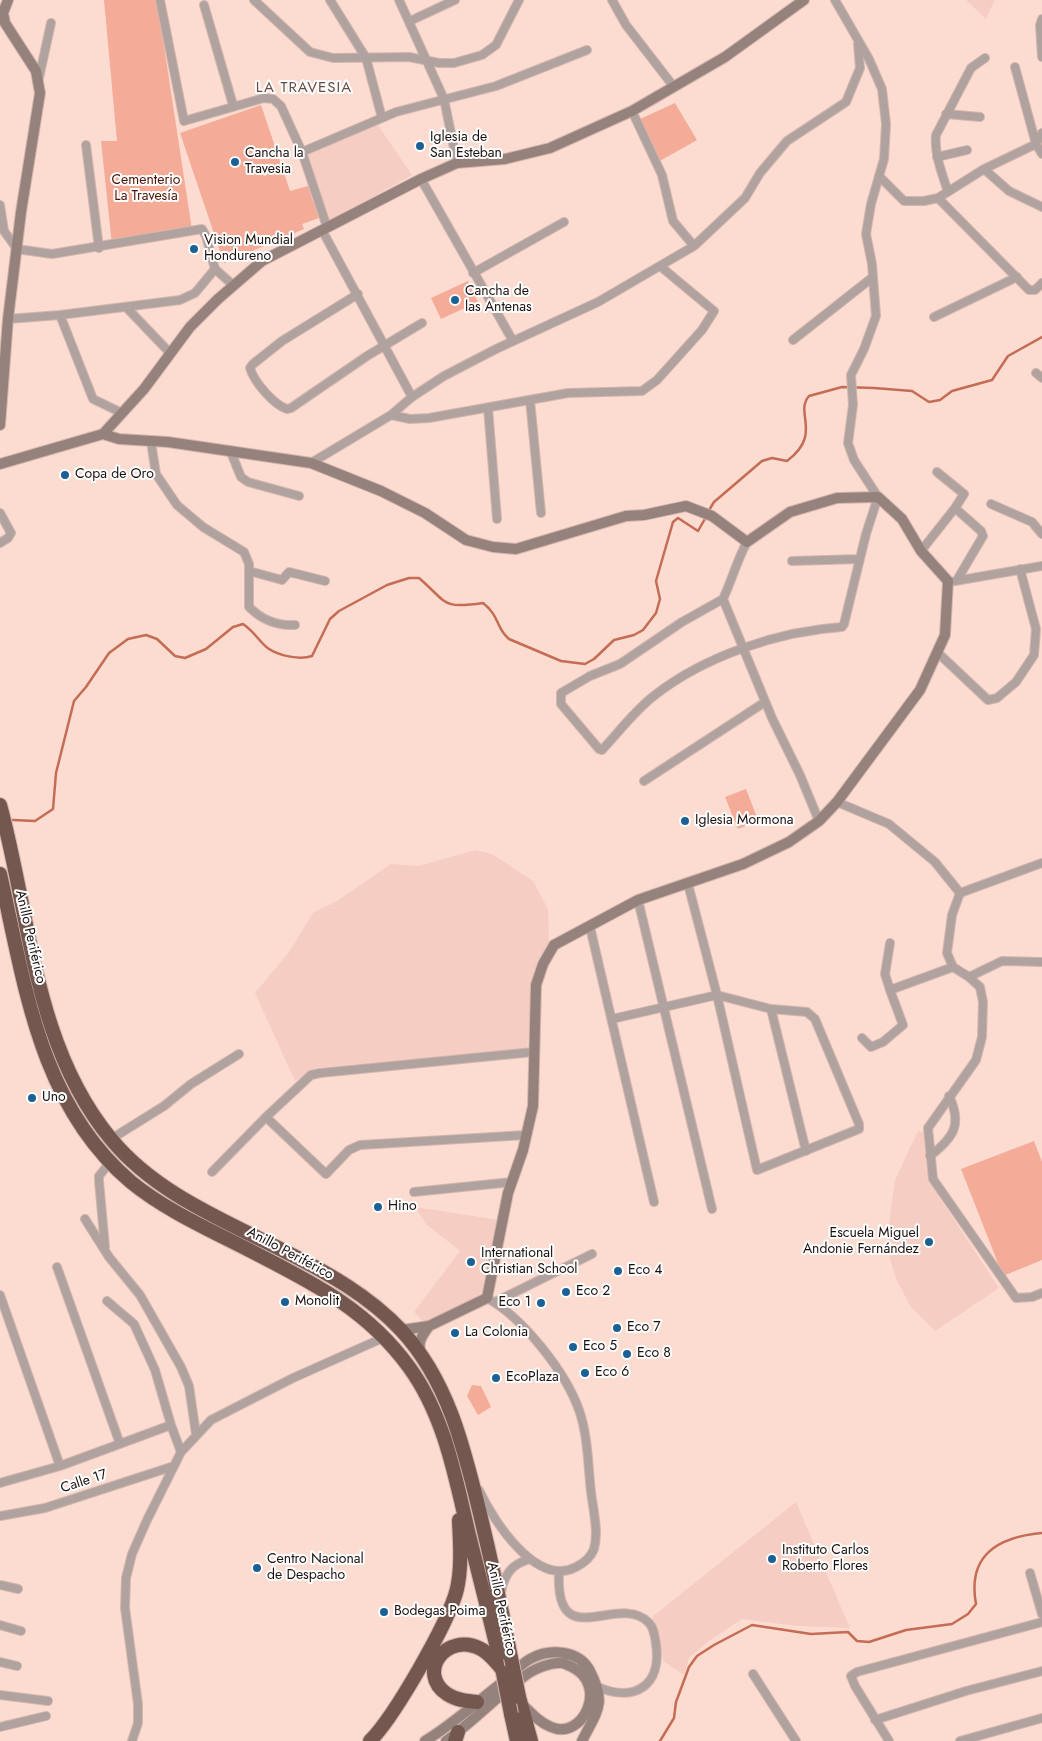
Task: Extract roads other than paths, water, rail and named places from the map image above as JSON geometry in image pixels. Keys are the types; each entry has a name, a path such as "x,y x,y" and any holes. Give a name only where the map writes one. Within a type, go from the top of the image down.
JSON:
{"highway":[{"name":"Anillo Periférico","path":"0,805 48,1021 61,1057 81,1096 111,1139 140,1169 174,1194 330,1274 362,1296 402,1330 423,1360 445,1399 462,1441 500,1596 505,1666 511,1714 517,1741"},
{"name":"Anillo Periférico","path":"0,874 35,1029 47,1063 68,1104 96,1146 130,1181 151,1196 322,1288 353,1308 385,1337 410,1368 432,1406 448,1446 505,1666 520,1700 531,1741"},
{"path":"370,1741 379,1732 416,1672 439,1631 456,1590 461,1555 457,1485"},
{"path":"477,1702 457,1699 439,1687 434,1676 435,1664 441,1654 448,1647 459,1643 472,1645 484,1650 505,1666"}],"street":[{"path":"8,0 4,13 6,22 39,78"},
{"path":"160,0 184,121 233,105 264,98 273,99 282,106 302,152 325,229 412,397"},
{"path":"254,0 310,52 333,58 408,57 427,59 439,63 454,63 482,55 496,45 519,0"},
{"path":"330,0 366,58 382,118"},
{"path":"399,0 444,99 457,163"},
{"path":"410,21 455,0"},
{"path":"612,0 626,25 674,87"},
{"path":"103,434 144,389 190,327 233,285 262,261 421,179 457,163 506,158 550,148 632,111 725,57 802,0"},
{"path":"835,0 868,59 882,89 886,124 884,159 866,234 873,276 876,316 864,349 851,375 853,405 848,443 854,460 878,496 902,519 921,551 952,581"},
{"path":"204,4 233,105"},
{"path":"1042,20 1042,57"},
{"path":"0,425 4,319 40,93 39,78 51,22"},
{"path":"311,462 391,415 412,397 444,376 513,341 598,302 694,246 745,198 760,173 787,141 846,102 860,68 858,42"},
{"path":"302,152 412,107 496,86 587,50"},
{"path":"948,192 937,157 936,135 971,68 985,58"},
{"path":"1015,67 1036,144 1042,154"},
{"path":"632,111 662,175 673,221 694,246"},
{"path":"946,114 980,117"},
{"path":"879,176 904,200 924,201 938,198 984,169 1036,144 1042,133"},
{"path":"86,145 99,248"},
{"path":"937,157 967,150"},
{"path":"984,169 1009,192 1042,207"},
{"path":"421,179 513,341"},
{"path":"938,198 1029,290 1035,290 1042,283"},
{"path":"0,205 4,231 16,250"},
{"path":"473,272 564,222"},
{"path":"16,250 52,254 99,248 202,229 216,269 233,285"},
{"path":"391,415 410,419 429,418 583,391 612,393 642,390 657,380 702,330 714,311 660,266"},
{"path":"4,319 60,315 187,297 195,292 216,269"},
{"path":"792,340 873,276"},
{"path":"934,317 1016,277"},
{"path":"358,294 282,341 253,364 251,371 280,407 287,410 384,345 422,323"},
{"path":"126,307 170,353"},
{"path":"60,315 92,399 122,413"},
{"path":"530,400 541,513"},
{"path":"488,408 497,519"},
{"path":"0,464 103,434 151,442 168,442 311,462 426,513 466,540 493,547 516,549 626,516 644,515 678,506 702,511 712,516 731,532 747,542"},
{"path":"151,442 156,474 177,505 203,527 244,552 249,564 249,607 256,614 279,626 294,625"},
{"path":"230,450 241,477 248,482 299,496"},
{"path":"921,551 964,494 937,472"},
{"path":"878,496 842,627 795,632 717,658 680,678 654,696 602,750 593,743 560,704 561,693 590,676 620,664 682,622 723,599 733,577 738,559 747,542 790,512 836,498 878,496"},
{"path":"991,504 1032,522 1042,534"},
{"path":"491,1300 512,1182 533,1106 536,985 543,964 554,945 638,900 743,864 789,842 819,821 838,802 920,690 945,635 952,581 983,536 981,531 955,508"},
{"path":"0,513 11,533 8,538 0,543"},
{"path":"792,560 860,559"},
{"path":"952,581 1042,566"},
{"path":"937,652 988,700 998,698 1016,682 1034,655 1036,629 1020,569"},
{"path":"249,571 282,580 289,572 325,581"},
{"path":"723,599 765,702 800,775 819,821"},
{"path":"644,781 765,702"},
{"path":"838,802 889,824 935,862 960,893"},
{"path":"1042,863 960,893 952,915 948,952 953,967 980,987 982,1037 976,1060 928,1128 933,1179 1016,1298 1032,1297 1042,1293"},
{"path":"612,1019 717,995 771,1009 807,1012 815,1020 859,1124 859,1129 757,1170 717,995 688,884"},
{"path":"638,900 712,1209"},
{"path":"590,927 654,1202"},
{"path":"862,1038 871,1047 883,1042 903,1025 885,974 890,943"},
{"path":"969,977 1002,961 1042,962"},
{"path":"890,990 953,967"},
{"path":"771,1009 806,1151"},
{"path":"212,1172 303,1081 320,1072 533,1052"},
{"path":"111,1139 164,1106 191,1084 239,1054"},
{"path":"930,1156 951,1138 956,1111 949,1096"},
{"path":"266,1117 326,1174 349,1150 360,1145 526,1135"},
{"path":"105,1249 99,1176 111,1161"},
{"path":"414,1192 512,1182"},
{"path":"85,1219 140,1295 181,1367 189,1386 196,1434"},
{"path":"402,1330 429,1326 592,1254"},
{"path":"57,1267 120,1444"},
{"path":"0,1295 60,1466"},
{"path":"469,1470 492,1514 509,1538 530,1559 558,1572 582,1564 590,1556 594,1547 593,1505 579,1410 549,1357 504,1308 491,1300"},
{"path":"107,1301 134,1324 155,1370 181,1452"},
{"path":"423,1360 418,1347 420,1339 429,1326"},
{"path":"132,1741 138,1723 138,1704 125,1608 126,1578 132,1554 181,1452 211,1420 284,1382 385,1337"},
{"path":"1,1482 60,1466 171,1425"},
{"name":"Calle 17","path":"0,1516 45,1508 174,1466"},
{"path":"500,1596 504,1579 510,1569 519,1562 530,1559"},
{"path":"558,1572 558,1596 561,1604 574,1616 582,1618 626,1614 637,1615 649,1623 655,1634 657,1661 646,1685 637,1692 624,1694 612,1693 598,1687"},
{"path":"1030,1573 1042,1614"},
{"path":"0,1586 18,1589"},
{"path":"888,1741 851,1676 857,1672 1042,1622"},
{"path":"0,1625 21,1631"},
{"path":"425,1741 531,1659 552,1652 569,1653 585,1662 598,1687 600,1698 598,1710 582,1741"},
{"path":"0,1662 17,1666"},
{"path":"446,1741 457,1737 526,1674 548,1665 562,1662 577,1670 589,1688 591,1705 581,1720 568,1728 553,1728 536,1719 520,1700"},
{"path":"876,1720 966,1691 1042,1671"},
{"path":"753,1674 796,1741"},
{"path":"0,1695 48,1701"},
{"path":"0,1728 46,1716"},
{"path":"960,1741 1042,1718"}],"waterway":[{"path":"708,512 714,502 762,461 772,458 787,461 798,451 804,442 806,433 804,410 809,396 842,387 912,391 929,402 940,400 952,391 992,380 1008,356 1042,337"},
{"path":"13,820 35,821 53,809 56,773 74,701 109,653 128,639 146,635 157,639 175,656 185,658 206,649 233,627 243,624 266,647 279,654 302,658 312,656 330,619 339,611 387,585 409,578 419,578 446,602 459,605 483,603 509,639 561,661 585,664 594,659 614,640 634,635 643,630 656,613 660,599 656,581 673,522 678,518 698,531 706,517"},
{"path":"660,1741 674,1718 676,1702 689,1667 697,1656 714,1645 752,1625 811,1634 848,1632 857,1641 869,1642 906,1630 952,1624 968,1614 976,1604 974,1587 976,1573 981,1561 989,1552 999,1544 1012,1539 1042,1533"}],"place":[{"name":"Iglesia de San Esteban","path":"420,146"},
{"name":"Cancha la Travesia","path":"235,162"},
{"name":"Vision Mundial Hondureno","path":"194,249"},
{"name":"Cancha de las Antenas","path":"455,300"},
{"name":"Copa de Oro","path":"65,475"},
{"name":"Iglesia Mormona","path":"685,821"},
{"name":"Uno","path":"32,1098"},
{"name":"Hino","path":"378,1207"},
{"name":"Escuela Miguel Andonie Fernández","path":"929,1242"},
{"name":"International Christian School","path":"471,1262"},
{"name":"Eco 4","path":"618,1271"},
{"name":"Eco 2","path":"566,1292"},
{"name":"Monolit","path":"285,1302"},
{"name":"Eco 1","path":"541,1303"},
{"name":"Eco 7","path":"617,1328"},
{"name":"La Colonia","path":"455,1333"},
{"name":"Eco 5","path":"573,1347"},
{"name":"Eco 8","path":"627,1354"},
{"name":"Eco 6","path":"585,1373"},
{"name":"EcoPlaza","path":"496,1378"},
{"name":"Instituto Carlos Roberto Flores","path":"772,1559"},
{"name":"Centro Nacional de Despacho","path":"257,1568"},
{"name":"Bodegas Poima","path":"384,1612"}],"district":[{"name":"LA TRAVESIA","path":"304,88"}],"park label":[{"name":"Cementerio La Travesía","path":"146,190"}]}
